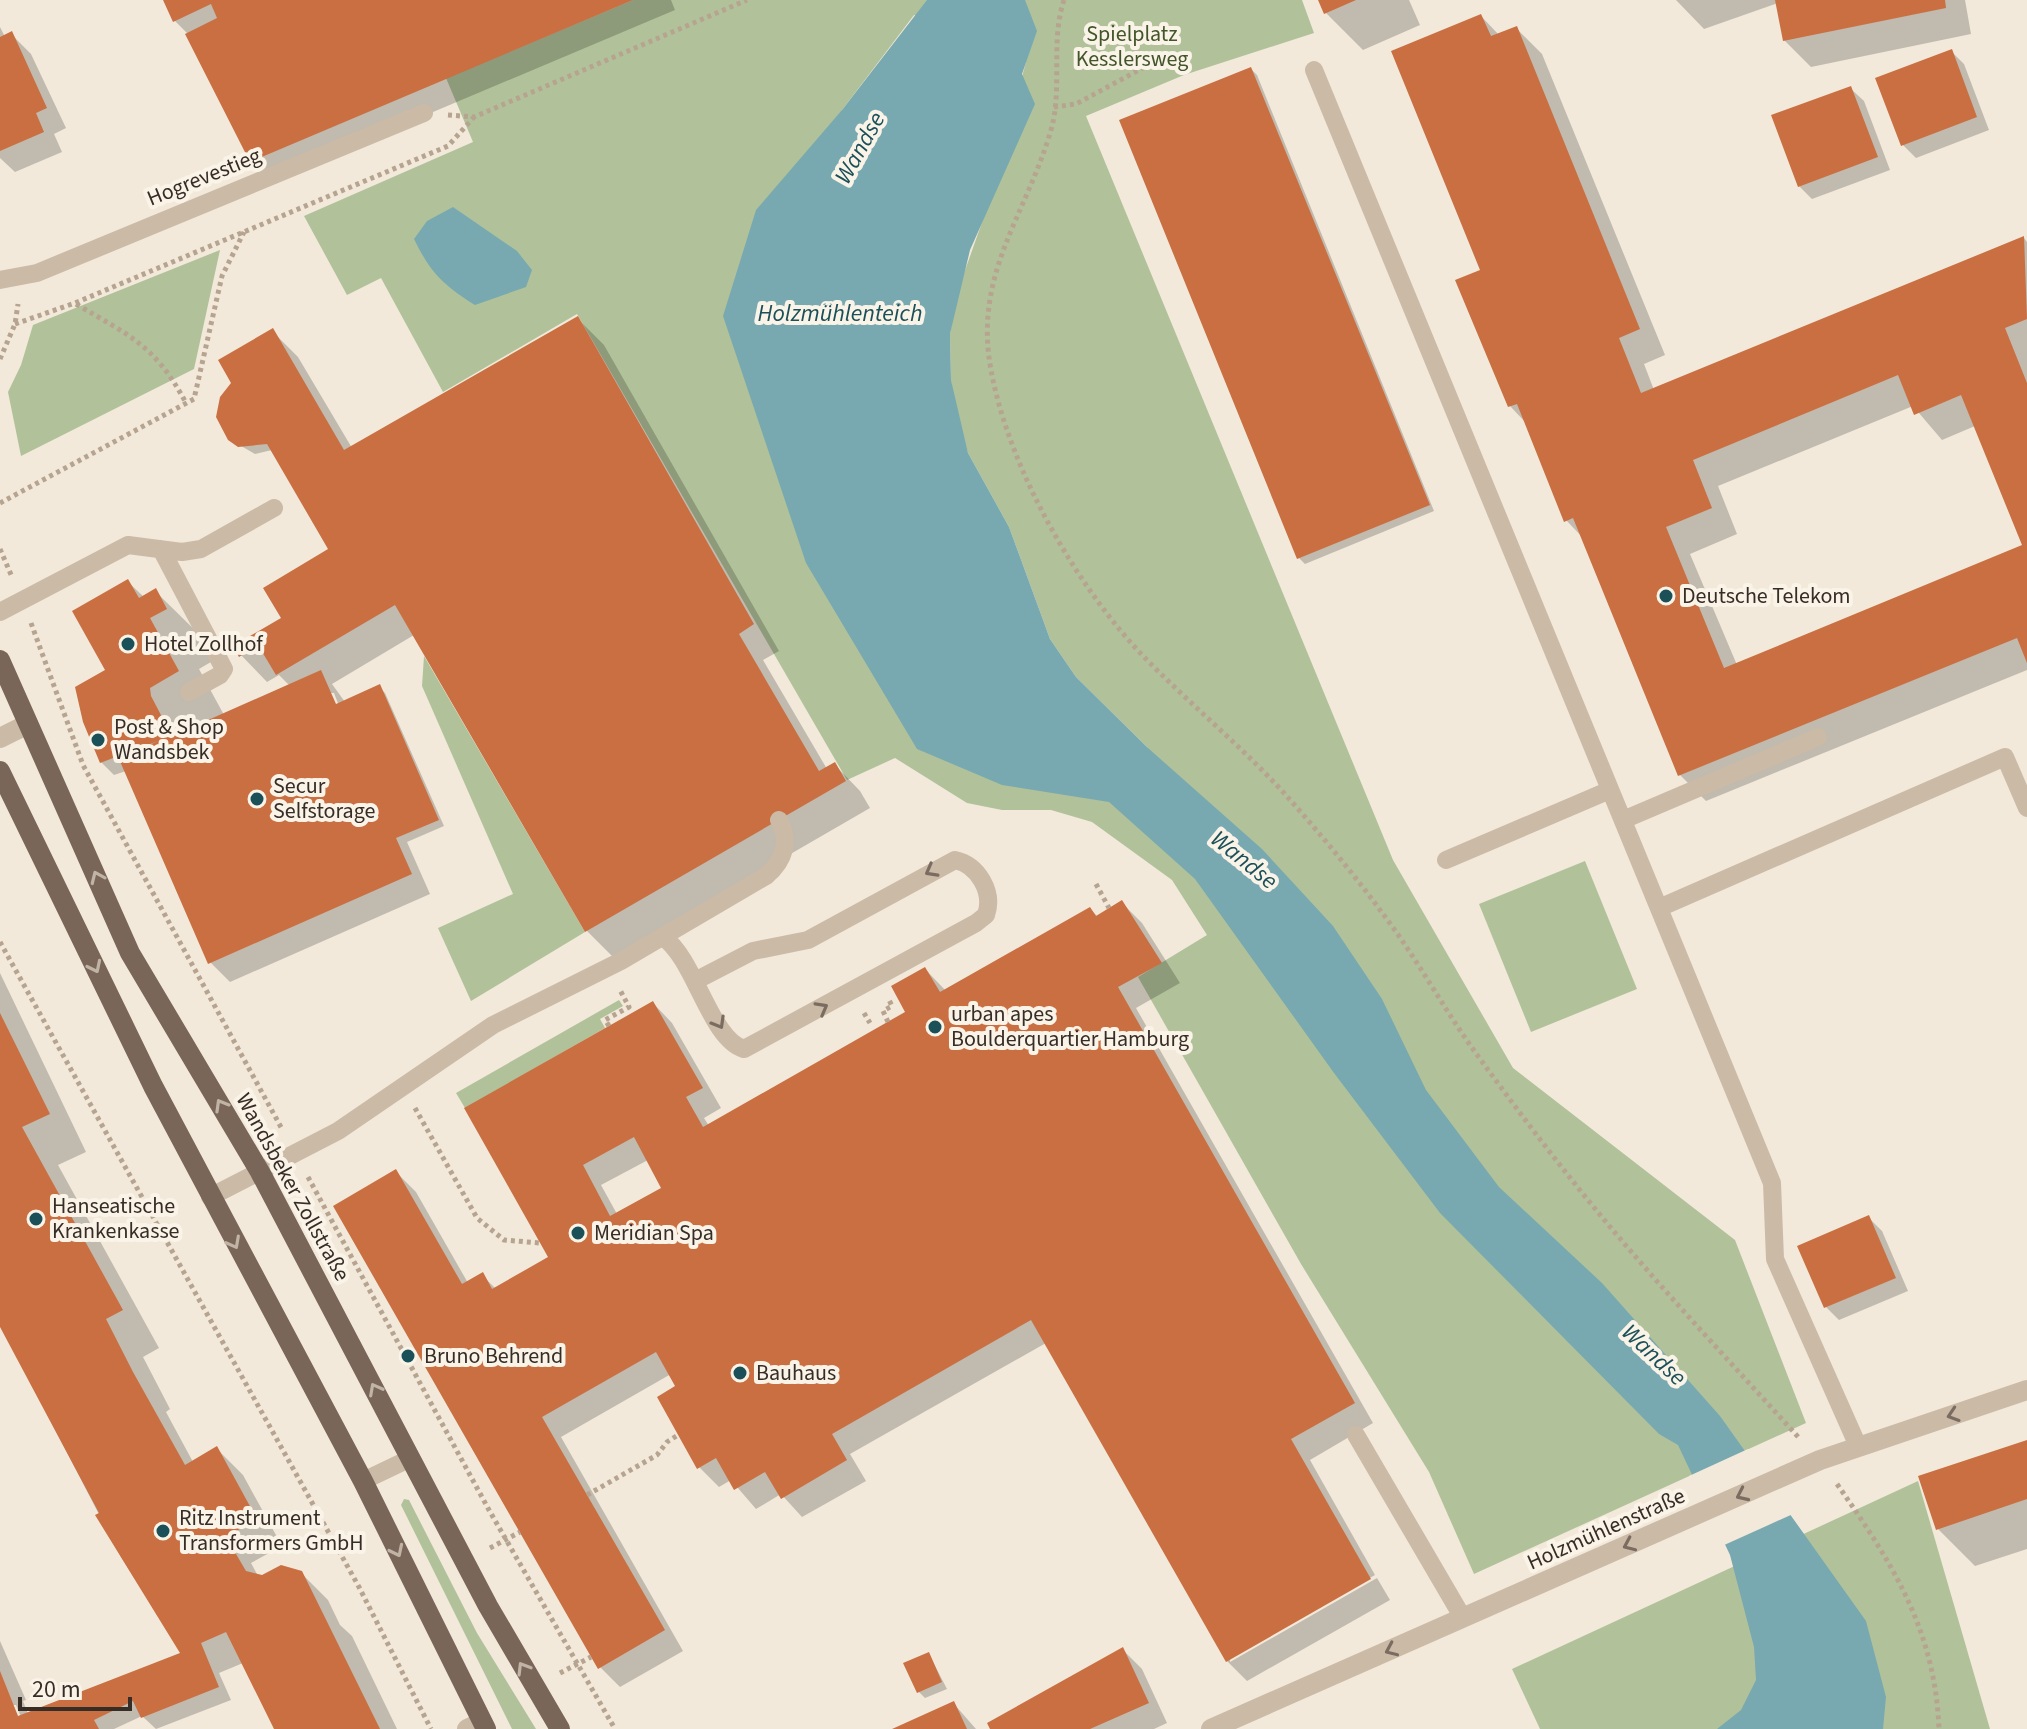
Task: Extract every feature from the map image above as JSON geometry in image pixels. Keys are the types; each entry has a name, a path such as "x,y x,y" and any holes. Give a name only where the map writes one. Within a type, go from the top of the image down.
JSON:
{"main road":[{"name":"Wandsbeker Zollstraße","path":"0,660 130,953 260,1172 488,1606 560,1729"},
{"path":"0,771 210,1197 363,1481 478,1727"}],"street":[{"path":"0,738 28,724"},
{"name":"Holzmühlenstraße","path":"1211,1729 1820,1460 2027,1390"}],"lane":[{"path":"1314,70 1772,1183 1775,1259 1858,1446"},
{"name":"Hogrevestieg","path":"0,280 37,273 424,113"},
{"path":"0,612 128,545 182,552 201,549 274,508"},
{"path":"161,549 224,669 220,675 189,692"},
{"path":"1623,820 1818,737"},
{"path":"1659,908 2005,757 2027,808"},
{"path":"1446,860 1610,790"},
{"path":"210,1197 338,1131 493,1025 663,937 774,869 785,846 779,820"},
{"path":"663,937 675,945 695,981 729,1041 744,1049 976,923 986,915 988,895 975,869 955,860 808,940 753,951 695,981"},
{"path":"1356,1435 1463,1618"},
{"path":"363,1481 411,1458"}],"path":[{"path":"15,324 75,303 448,146 474,117 747,0"},
{"path":"1064,0 1058,18 1052,127 997,261 989,292 988,349 1004,423 1029,482 1069,554 1107,612 1143,656 1282,792 1384,914 1470,1044 1574,1183 1661,1286 1820,1460 1885,1553 1910,1602 1927,1643 1937,1688 1939,1729"},
{"path":"1054,107 1076,104 1165,56"},
{"path":"0,503 194,399 222,276 244,231"},
{"path":"0,359 15,324 19,302"},
{"path":"75,303 143,344 168,369 186,403"},
{"path":"1096,884 1109,908"},
{"path":"0,942 359,1587 431,1729"},
{"path":"609,1026 605,1020 629,1007 623,996"},
{"path":"403,1086 477,1218 504,1240 540,1243"},
{"path":"587,1495 657,1455 667,1442 678,1435"}],"green space":[{"name":"Spielplatz Kesslersweg","path":"633,0 1302,0 1314,33 1184,75 1086,116 1393,860 1513,1068 1735,1240 1806,1423 1474,1574 1429,1472 1301,1264 1138,977 1207,935 1172,880 1092,822 1051,810 1002,810 967,803 895,758 847,780 577,314 443,392 381,278 347,295 304,216 473,142 446,78","holes":["914,15 1026,62 985,214 957,293 950,334 951,381 957,419 968,453 1009,527 1050,639 1076,677 1148,748 806,563 842,110"]},
{"path":"220,250 194,369 21,456 8,392 21,365 33,325"},
{"path":"424,656 585,932 471,1001 438,928 513,894 422,686"},
{"path":"1585,861 1637,989 1531,1032 1479,904"},
{"path":"619,1000 623,1006 600,1019 605,1028 465,1108 456,1093"},
{"path":"1918,1481 1990,1729 1540,1729 1512,1669"},
{"path":"404,1499 409,1500 477,1633 536,1729 512,1729 401,1505"}],"water":[{"name":"Holzmühlenteich","path":"927,0 1025,0 1037,31 1022,74 1035,104 970,250 950,334 951,380 968,453 1009,527 1050,639 1076,677 1148,748 1262,849 1333,926 1382,999 1426,1090 1499,1187 1602,1283 1720,1416 1866,1621 1886,1697 1883,1729 1717,1729 1741,1710 1756,1680 1754,1647 1730,1555 1678,1445 1659,1434 1440,1213 1334,1073 1195,879 1109,802 1002,785 917,749 806,563 723,316 756,210 842,110"},
{"path":"453,207 517,251 532,270 526,287 475,305 438,277 414,239 427,221"}],"pier":[{"path":"1748,1449 1793,1514 1722,1546 1689,1476"}],"building":[{"path":"163,0 633,0 250,162 185,34 217,18 211,4 173,22"},
{"path":"1318,0 1356,0 1324,14"},
{"path":"1775,0 1945,0 1946,8 1783,41"},
{"path":"1481,14 1491,36 1517,26 1640,329 1619,338 1641,393 2024,236 2027,319 2005,328 2027,383 2027,663 2017,638 1678,776 1573,518 1564,522 1517,404 1508,407 1455,280 1480,270 1391,51","holes":["1898,375 1914,415 1961,395 2022,545 1724,668 1666,527 1712,508 1693,460"]},
{"path":"12,31 47,108 36,113 44,132 0,151 0,37"},
{"path":"1952,49 1977,117 1901,146 1875,78"},
{"path":"1251,67 1430,505 1297,559 1119,120"},
{"path":"1851,86 1878,157 1798,187 1771,115"},
{"path":"578,316 754,624 739,634 819,771 835,762 846,781 585,932 395,605 276,675 258,645 239,657 233,646 281,618 263,588 328,549 267,444 238,447 228,440 216,417 220,397 231,383 218,360 273,328 344,450"},
{"name":"Secur Selfstorage","path":"128,579 139,598 156,588 167,609 150,618 179,671 150,688 151,696 172,736 321,670 336,704 380,684 439,820 396,838 412,874 208,964 119,759 158,741 100,763 83,722 75,687 105,670 72,611"},
{"path":"1122,900 1162,963 1118,987 1355,1403 1291,1439 1371,1579 1226,1662 1031,1320 832,1434 847,1460 781,1499 765,1472 734,1490 716,1458 697,1469 657,1397 675,1386 656,1352 542,1417 665,1630 598,1669 333,1206 396,1169 462,1284 483,1272 492,1289 548,1257 464,1108 653,1001 703,1088 686,1097 703,1127 905,1012 891,986 925,967 940,992 1090,907 1096,916","holes":["634,1137 661,1188 610,1216 583,1165"]},
{"path":"0,1013 50,1114 22,1127 123,1310 106,1319 133,1372 185,1465 217,1446 257,1519 226,1537 246,1571 262,1575 281,1565 302,1571 380,1729 274,1729 226,1632 201,1643 219,1687 141,1718 133,1701 94,1720 99,1729 0,1729 0,1671 18,1716 180,1653 95,1515 99,1513 0,1327"},
{"path":"1869,1215 1896,1278 1824,1308 1797,1246"},
{"path":"2027,1440 2027,1499 1936,1530 1918,1476"},
{"path":"1123,1647 1149,1703 1090,1729 990,1729 987,1723"},
{"path":"929,1652 942,1682 917,1693 903,1663"},
{"path":"954,1701 967,1729 892,1729"}],"place":[{"name":"Deutsche Telekom","path":"1666,596"},
{"name":"Hotel Zollhof","path":"128,644"},
{"name":"Post & Shop Wandsbek","path":"98,740"},
{"name":"Secur Selfstorage","path":"257,799"},
{"name":"urban apes Boulderquartier Hamburg","path":"935,1027"},
{"name":"Hanseatische Krankenkasse","path":"36,1219"},
{"name":"Meridian Spa","path":"578,1233"},
{"name":"Bruno Behrend","path":"408,1356"},
{"name":"Bauhaus","path":"740,1373"},
{"name":"Ritz Instrument Transformers GmbH","path":"163,1531"}],"water label":[{"name":"Wandse","path":"860,148"},
{"name":"Wandse","path":"1244,860"},
{"name":"Wandse","path":"1654,1355"}]}
